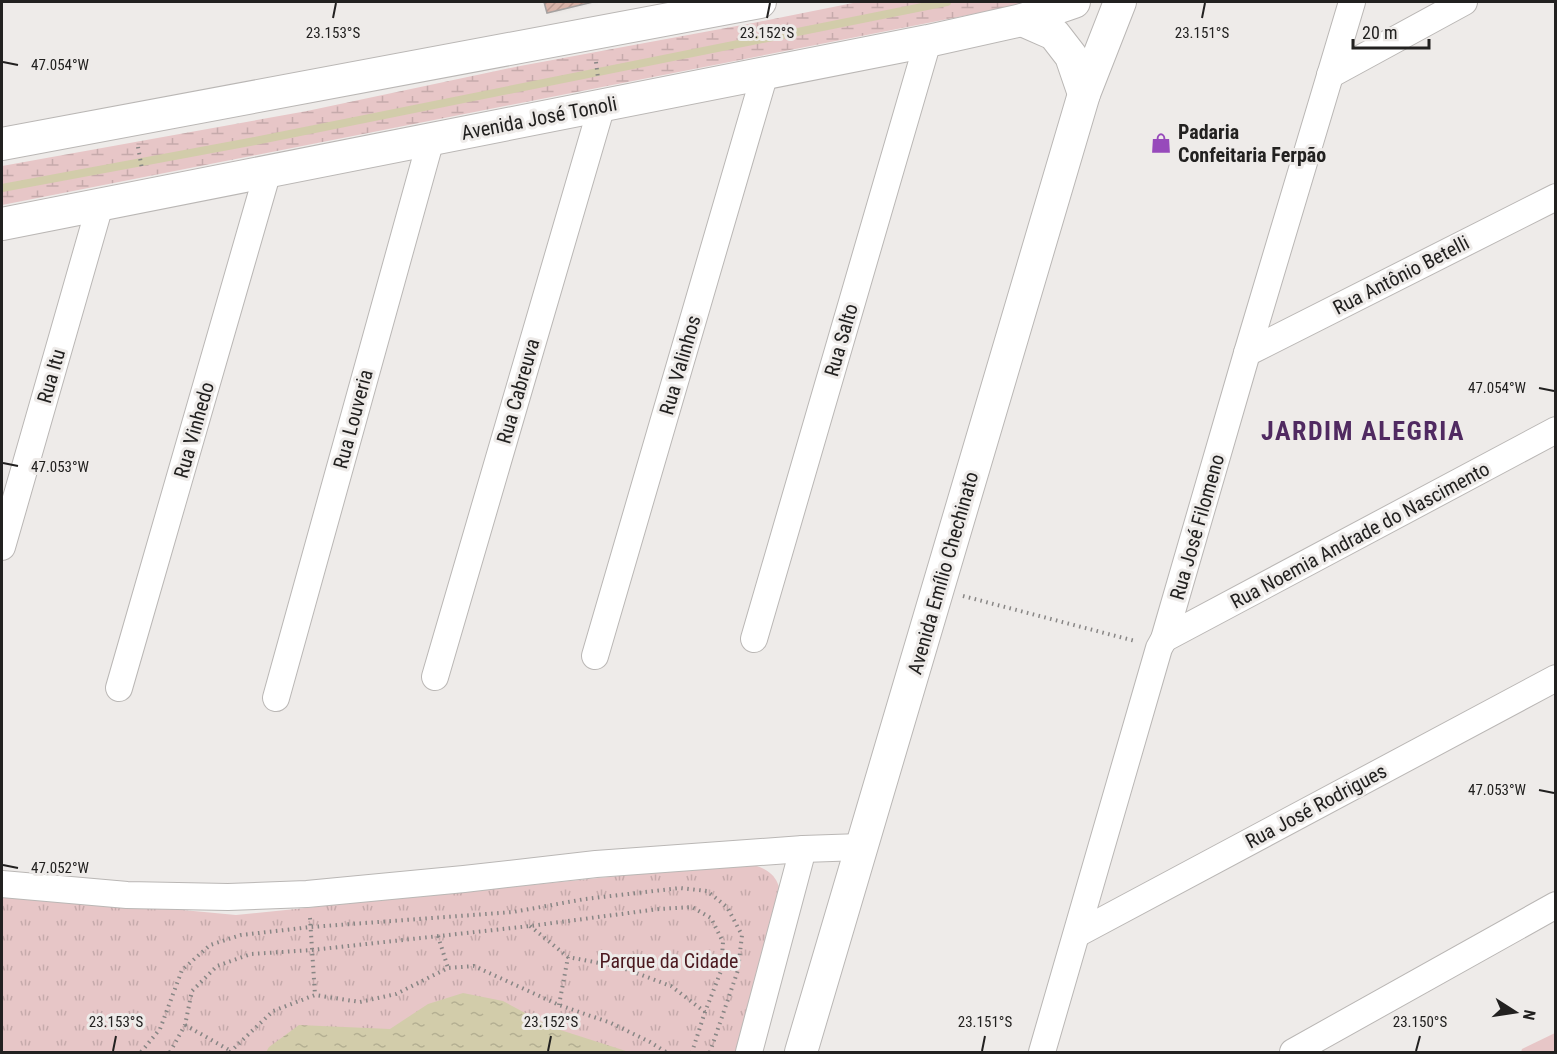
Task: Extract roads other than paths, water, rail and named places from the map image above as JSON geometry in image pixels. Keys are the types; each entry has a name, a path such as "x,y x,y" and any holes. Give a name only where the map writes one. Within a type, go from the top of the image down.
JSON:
{"main road":[{"path":"2,144 760,2"},
{"name":"Avenida José Tonoli","path":"2,224 431,139 600,93 765,73 928,40 1023,20 1074,2"},
{"name":"Avenida Emílio Chechinato","path":"1084,94 1088,2"},
{"path":"1095,2 1103,4 1120,2"},
{"name":"Avenida Emílio Chechinato","path":"801,1053 1084,94 1120,2"},
{"path":"1023,20 1054,34 1071,56 1084,94"}],"street":[{"name":"Rua José Filomeno","path":"1042,1053 1352,2"},
{"path":"1330,75 1464,2"},
{"name":"Rua Salto","path":"754,639 928,40"},
{"name":"Rua Valinhos","path":"595,656 765,73"},
{"name":"Rua Cabreuva","path":"435,677 600,93"},
{"name":"Rua Louveria","path":"276,698 431,139"},
{"name":"Rua Vinhedo","path":"119,688 268,171"},
{"name":"Rua Antônio Betelli","path":"1247,353 1556,197"},
{"name":"Rua Itu","path":"2,548 100,205"},
{"name":"Rua Noemia Andrade do Nascimento","path":"1162,644 1556,430"},
{"name":"Rua José Rodrigues","path":"1077,934 1556,678"},
{"path":"2,884 127,895 228,897 307,894 596,864 803,849 861,848"},
{"path":"749,1053 803,849"},
{"path":"1293,1053 1556,905"}],"water":[{"path":"463,993 503,1001 551,1027 629,1052 266,1052 269,1047 299,1025 390,1029 428,1004"}],"waterway":[{"path":"2,188 255,141 947,2"}],"place":[{"name":"Padaria Confeitaria Ferpão","path":"1161,143"}],"district":[{"name":"JARDIM ALEGRIA","path":"1363,431"}],"park label":[{"name":"Parque da Cidade","path":"669,961"}]}
